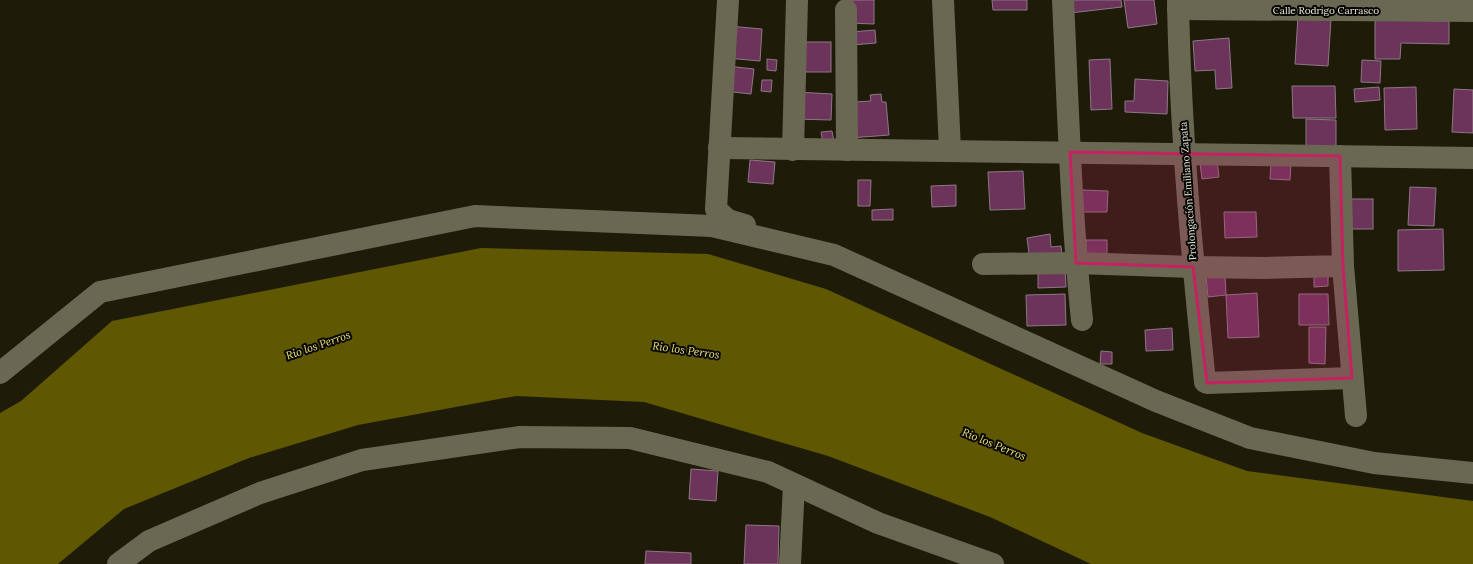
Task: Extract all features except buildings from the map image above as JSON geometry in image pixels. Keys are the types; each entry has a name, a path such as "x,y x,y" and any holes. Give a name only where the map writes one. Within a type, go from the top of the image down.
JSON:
{"street":[{"path":"728,0 716,209 728,220 839,252 1156,402"},
{"path":"793,150 797,0"},
{"path":"943,0 950,150"},
{"path":"1063,0 1076,263 1082,320"},
{"name":"Calle Rodrigo Carrasco","path":"1178,5 1473,11"},
{"name":"Prolongación Emiliano Zapata","path":"1178,5 1184,154 1193,267 1205,382 1352,378"},
{"path":"846,10 847,150"},
{"path":"719,148 1473,158"},
{"path":"1340,156 1343,266 1356,416"},
{"path":"0,373 100,292 475,216 712,226 834,255 1156,402 1250,438 1374,463 1473,473"},
{"path":"983,264 1076,263 1264,268 1343,266"},
{"path":"118,564 149,541 260,493 362,460 520,437 630,438 768,472 878,523 993,564"},
{"path":"790,564 794,485"}],"highlighted area":[{"path":"1070,152 1340,156 1343,266 1352,378 1207,383 1193,267 1076,263"}],"water":[{"name":"Rio los Perros","path":"481,248 708,254 826,289 1142,433 1247,471 1473,501 1473,564 1091,564 990,517 828,456 644,402 516,396 358,425 249,458 124,509 58,564 0,564 0,413 21,401 112,321"}]}
